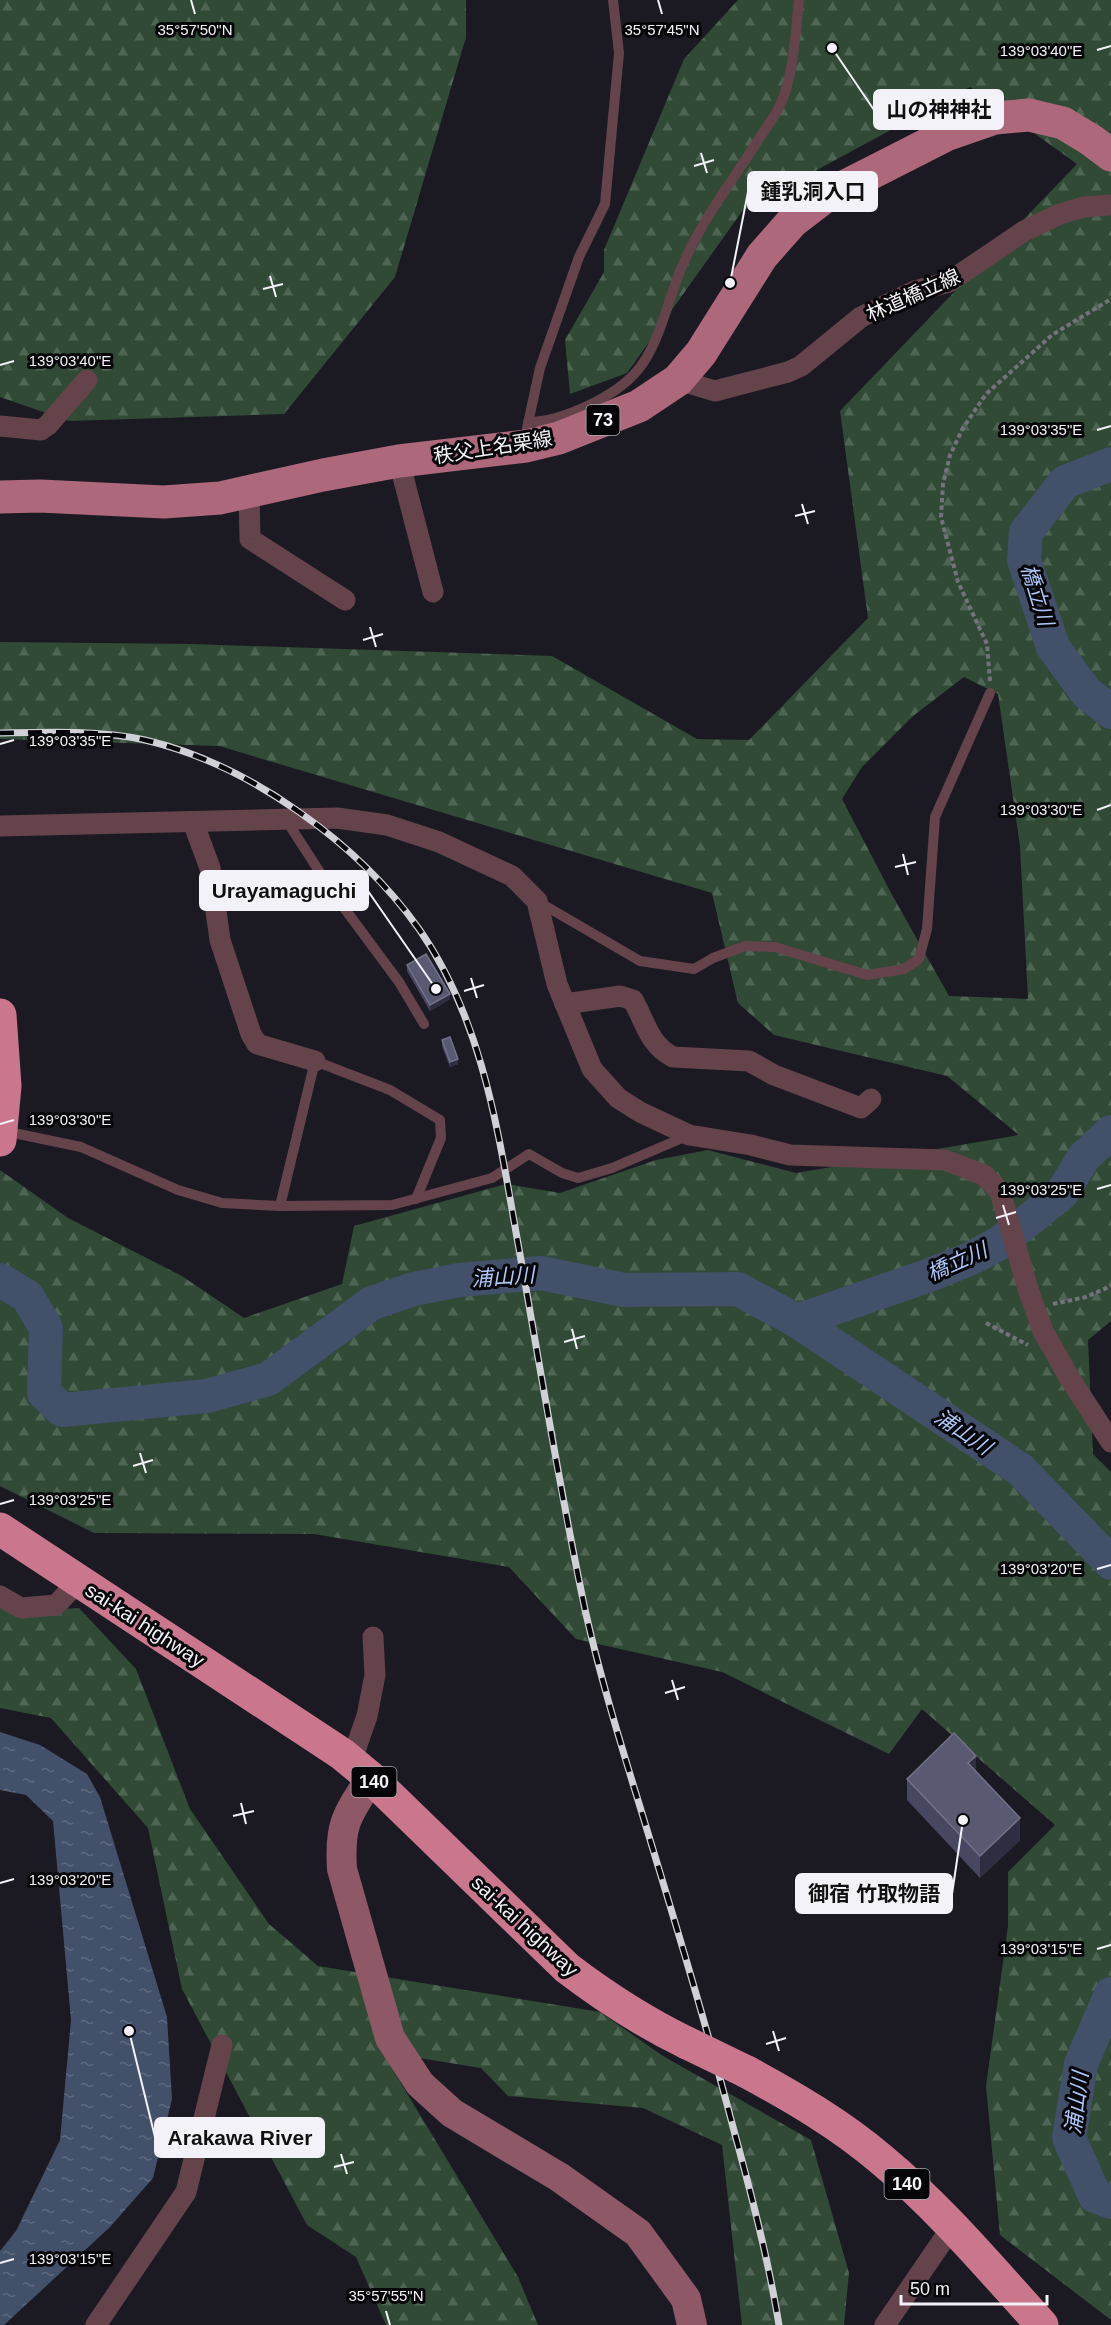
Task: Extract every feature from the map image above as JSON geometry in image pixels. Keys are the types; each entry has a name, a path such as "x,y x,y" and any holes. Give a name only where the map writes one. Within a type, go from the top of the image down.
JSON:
{"highway":[{"path":"0,1015 5,1086 1,1135"},
{"name":"sai-kai highway","path":"0,1529 361,1770 567,1968 600,1993 643,2021 799,2100 840,2127 884,2161 952,2227 1042,2325"}],"main road":[{"name":"秩父上名栗線","path":"0,497 40,496 164,502 220,498 527,434 560,438 639,406 678,380 701,353 762,256 792,222 826,196 946,135 995,118 1029,115 1063,123 1101,148"}],"street":[{"name":"林道橋立線","path":"678,380 716,391 788,372 801,366 861,317 915,291 949,282 1024,231 1060,214 1084,207 1111,205"},
{"path":"0,426 41,430 87,380"},
{"path":"399,461 433,592"},
{"path":"249,492 250,538 345,600"},
{"path":"0,826 337,818 387,825 439,842 512,876 537,902 557,984 592,1069 618,1098 640,1112 689,1134 751,1145 790,1155 945,1160 984,1175 999,1192 1043,1331 1111,1442"},
{"path":"193,822 210,868 220,940 251,1035 257,1044 315,1061"},
{"path":"565,1004 620,996 633,1000 651,1038 663,1052 673,1057 749,1061 774,1074 861,1108 871,1099"},
{"path":"0,1596 21,1608 56,1605 79,1581"},
{"path":"373,1637 375,1675 367,1716 361,1770 350,1810 343,1825 340,1846 342,1869 390,2037 420,2084 452,2113 560,2177 638,2233 686,2299 692,2325"},
{"path":"96,2325 186,2192 222,2045"},
{"path":"885,2325 952,2227"}],"lane":[{"path":"527,434 540,368 579,257 605,204 619,52 612,0"},
{"path":"527,434 589,404 616,388 637,371 651,347 683,263 705,220 782,102 792,60 799,0"},
{"path":"537,902 640,961 694,969 713,958 745,946 775,947 867,975 904,969 919,959 927,929 935,817 990,693"},
{"path":"286,820 336,897 399,982 424,1024"},
{"path":"280,1206 315,1061 390,1090 440,1120 441,1138 416,1199"},
{"path":"1,1135 81,1148 178,1190 222,1203 280,1206 392,1205 492,1178 529,1154 562,1173 578,1178 612,1168 689,1134"},
{"path":"1091,1412 1111,1422"}],"path":[{"path":"990,693 987,644 958,582 941,517 943,484 950,455 963,428 986,394 1052,335 1111,299"},
{"path":"1032,1300 1086,1297 1111,1286"},
{"path":"986,1323 1060,1362"}],"green space":[{"path":"0,0 466,0 466,37 395,277 284,414 69,421 0,397"},
{"path":"738,0 1111,0 1111,1321 1088,1340 1093,1454 1111,1472 1111,2320 1000,2235 986,2086 1008,1926 1008,1872 1055,1825 922,1709 889,1754 722,1672 576,1639 509,1567 314,1534 94,1533 0,1486 0,1170 68,1218 182,1276 244,1318 342,1284 354,1226 506,1184 560,1193 656,1160 708,1150 796,1173 1019,1135 947,1076 774,1035 738,1003 712,893 219,746 0,739 0,642 192,644 552,656 697,739 749,740 868,618 840,411 1077,164 970,87 743,210 627,373 570,394 565,340 604,272 604,250 684,59","holes":["964,677 998,694 1020,846 1028,999 949,996 891,893 842,799 862,767 913,716"]},
{"path":"0,1588 46,1610 79,1608 136,1669 190,1809 269,1924 318,1966 600,2012 663,2056 811,2140 849,2273 844,2325 742,2325 722,2145 643,2108 508,2096 481,2068 382,2052 518,2277 538,2325 386,2325 356,2257 307,2225 182,1989 148,1828 51,1718 0,1708"}],"water":[{"path":"0,1732 40,1745 87,1774 100,1797 167,2017 172,2099 153,2178 110,2227 4,2325 0,2325 0,2251 16,2231 60,2140 71,2020 53,1821 26,1795 0,1790"}],"building":[{"path":"426,954 450,994 430,1005 407,965"},
{"path":"450,1037 458,1059 450,1062 442,1040"},
{"path":"954,1733 976,1756 968,1763 1020,1818 980,1856 907,1779"}],"waterway":[{"name":"橋立川","path":"1111,464 1065,482 1026,532 1024,560 1053,647 1086,692 1111,712"},
{"name":"橋立川","path":"797,1321 927,1276 972,1258 1001,1242 1062,1193 1084,1157 1111,1132"},
{"name":"浦山川","path":"0,1280 27,1296 46,1328 44,1393 62,1410 207,1396 268,1379 372,1303 414,1289 459,1280 541,1273 624,1290 738,1289 797,1321 1021,1470 1111,1563"},
{"name":"浦山川","path":"1111,1994 1081,2064 1069,2138 1095,2196 1111,2202"}],"railway":[{"path":"0,733 91,733 145,740 184,751 261,788 298,811 365,867 394,897 419,929 442,966 461,1006 488,1088 506,1174 560,1482 592,1639 722,2087 759,2226 779,2325"}],"place":[{"name":"山の神神社","path":"832,48"},
{"name":"鍾乳洞入口","path":"730,283"},
{"name":"Urayamaguchi","path":"436,989"},
{"name":"御宿 竹取物語","path":"963,1820"},
{"name":"Arakawa River","path":"129,2031"}]}
